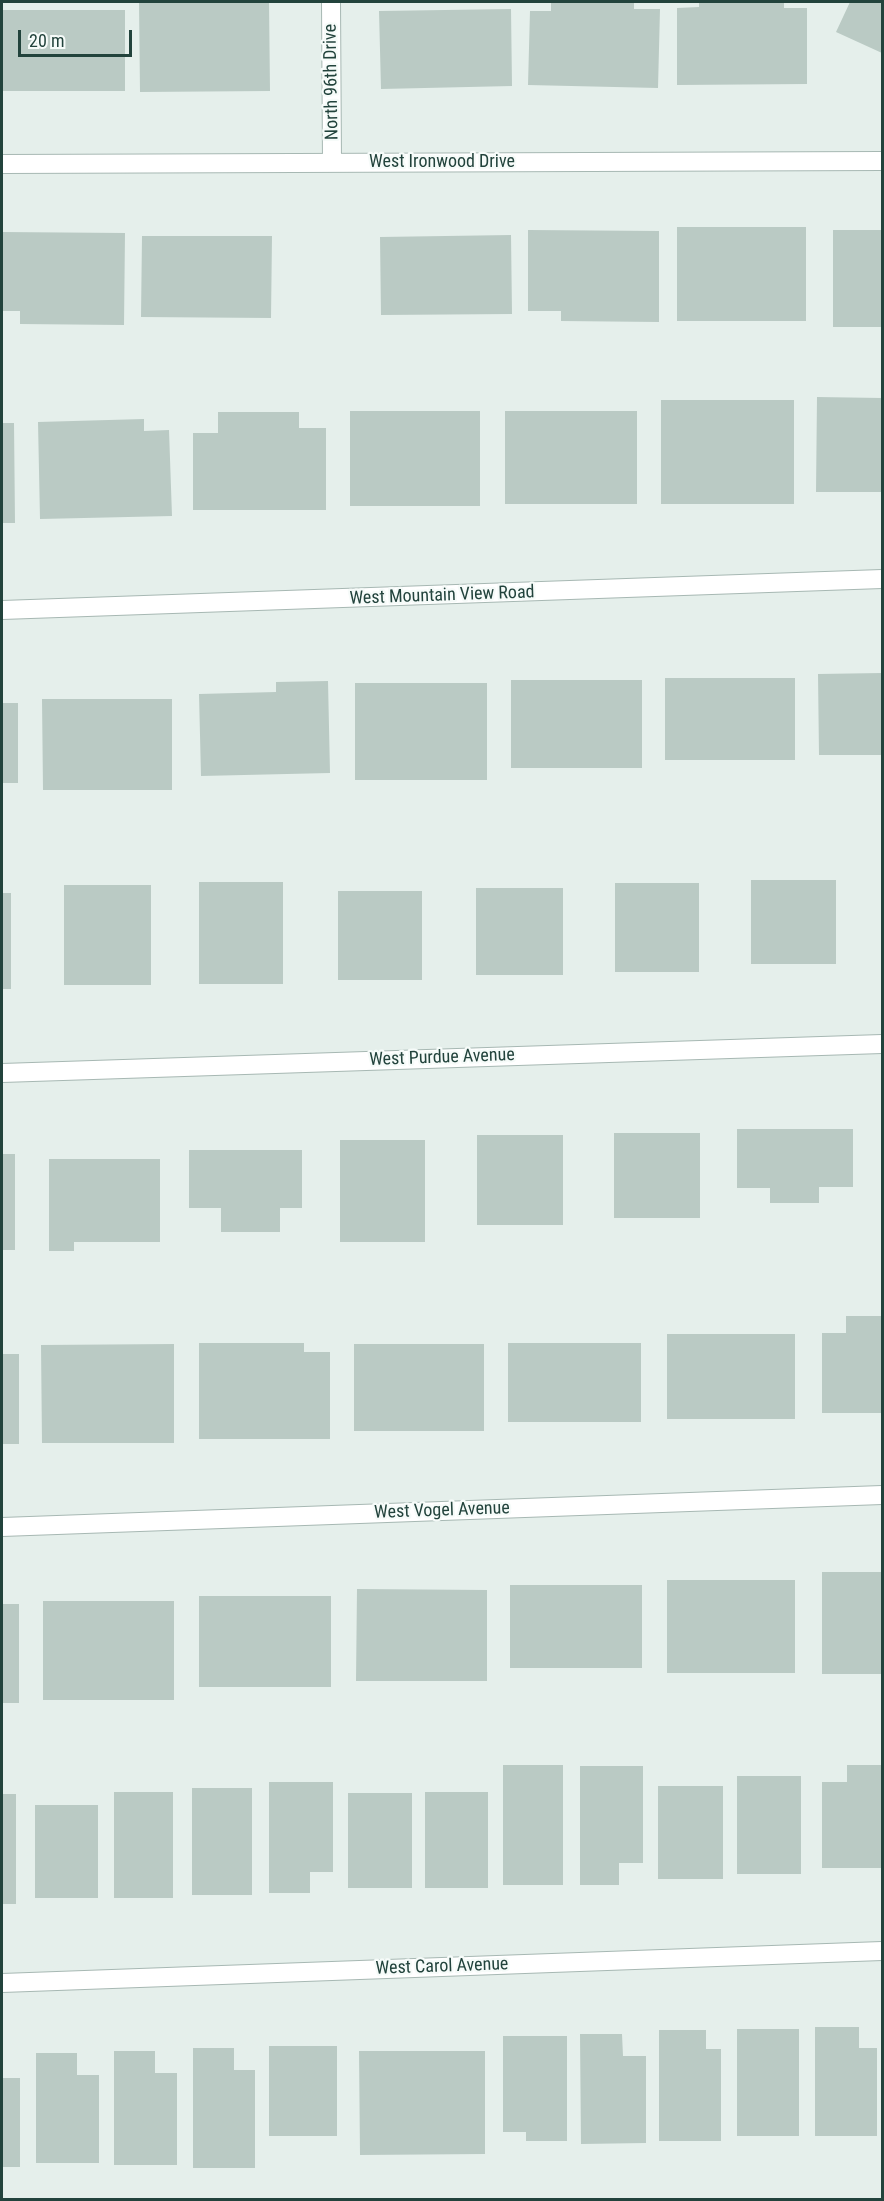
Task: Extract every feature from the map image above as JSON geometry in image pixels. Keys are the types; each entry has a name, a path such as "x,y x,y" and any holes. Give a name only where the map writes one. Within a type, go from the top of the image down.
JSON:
{"street":[{"name":"North 96th Drive","path":"331,2 332,162"},
{"name":"West Ironwood Drive","path":"2,164 882,161"},
{"name":"West Mountain View Road","path":"2,610 882,579"},
{"name":"West Purdue Avenue","path":"2,1072 882,1044"},
{"name":"West Vogel Avenue","path":"2,1527 882,1496"},
{"name":"West Carol Avenue","path":"2,1983 882,1952"}],"building":[{"path":"139,2 269,2 270,91 140,92"},
{"path":"551,2 634,2 634,9 660,9 658,88 528,85 530,11 551,11"},
{"path":"699,2 784,2 784,8 807,8 807,84 677,85 677,8 699,7"},
{"path":"850,2 882,2 882,53 836,32"},
{"path":"511,9 512,86 381,89 379,11"},
{"path":"2,10 125,10 125,91 2,91"},
{"path":"677,227 806,227 806,321 677,321"},
{"path":"528,230 659,231 659,322 561,321 561,311 528,311"},
{"path":"833,230 882,230 882,327 833,327"},
{"path":"2,232 125,233 124,325 20,324 20,311 2,311"},
{"path":"511,235 512,314 381,315 380,237"},
{"path":"142,236 272,236 271,318 141,317"},
{"path":"817,397 882,398 882,492 816,492"},
{"path":"661,400 794,400 794,504 661,504"},
{"path":"350,411 480,411 480,506 350,506"},
{"path":"505,411 637,411 637,504 505,504"},
{"path":"218,412 299,412 299,428 326,428 326,510 193,510 193,433 218,433"},
{"path":"144,419 144,431 169,430 172,516 40,519 38,422"},
{"path":"2,423 14,423 15,523 2,523"},
{"path":"882,673 882,755 819,755 818,674"},
{"path":"665,678 795,678 795,760 665,760"},
{"path":"511,680 642,680 642,768 511,768"},
{"path":"328,681 330,773 201,776 199,694 276,692 276,682"},
{"path":"355,683 487,683 487,780 355,780"},
{"path":"42,699 172,699 172,790 43,790"},
{"path":"2,703 18,703 18,783 2,783"},
{"path":"751,880 836,880 836,964 751,964"},
{"path":"199,882 283,882 283,984 199,984"},
{"path":"615,883 699,883 699,972 615,972"},
{"path":"64,885 151,885 151,985 64,985"},
{"path":"476,888 563,888 563,975 476,975"},
{"path":"338,891 422,891 422,980 338,980"},
{"path":"2,893 11,893 11,989 2,989"},
{"path":"737,1129 853,1129 853,1187 819,1187 819,1203 770,1203 770,1188 737,1188"},
{"path":"614,1133 700,1133 700,1218 614,1218"},
{"path":"477,1135 563,1135 563,1225 477,1225"},
{"path":"340,1140 425,1140 425,1242 340,1242"},
{"path":"189,1150 302,1150 302,1208 280,1208 280,1232 221,1232 221,1208 189,1208"},
{"path":"2,1154 15,1154 15,1250 2,1250"},
{"path":"49,1159 160,1159 160,1242 74,1242 74,1251 49,1251"},
{"path":"846,1316 882,1316 882,1413 822,1413 822,1333 846,1333"},
{"path":"667,1334 795,1334 795,1419 667,1419"},
{"path":"199,1343 304,1343 304,1352 330,1352 330,1439 199,1439"},
{"path":"508,1343 641,1343 641,1422 508,1422"},
{"path":"174,1344 174,1443 42,1443 41,1345"},
{"path":"354,1344 484,1344 484,1431 354,1431"},
{"path":"2,1354 19,1354 19,1444 2,1444"},
{"path":"822,1572 882,1572 882,1674 822,1674"},
{"path":"667,1580 795,1580 795,1673 667,1673"},
{"path":"510,1585 642,1585 642,1668 510,1668"},
{"path":"357,1589 487,1590 487,1681 356,1681"},
{"path":"199,1596 331,1596 331,1687 199,1687"},
{"path":"43,1601 174,1601 174,1700 43,1700"},
{"path":"2,1604 19,1604 19,1703 2,1703"},
{"path":"503,1765 563,1765 563,1885 503,1885"},
{"path":"847,1765 882,1765 882,1868 822,1868 822,1782 847,1782"},
{"path":"580,1766 643,1766 643,1863 619,1863 619,1885 580,1885"},
{"path":"737,1776 801,1776 801,1874 737,1874"},
{"path":"269,1782 333,1782 333,1872 310,1872 310,1893 269,1893"},
{"path":"658,1786 723,1786 723,1879 658,1879"},
{"path":"192,1788 252,1788 252,1895 192,1895"},
{"path":"114,1792 173,1792 173,1898 114,1898"},
{"path":"425,1792 488,1792 488,1888 425,1888"},
{"path":"348,1793 412,1793 412,1888 348,1888"},
{"path":"2,1794 16,1794 16,1904 2,1904"},
{"path":"35,1805 98,1805 98,1898 35,1898"},
{"path":"815,2027 859,2027 859,2048 877,2048 877,2136 815,2136"},
{"path":"737,2029 799,2029 799,2136 737,2136"},
{"path":"659,2030 706,2030 706,2049 721,2049 721,2141 659,2141"},
{"path":"580,2034 622,2034 623,2056 646,2056 646,2143 581,2144"},
{"path":"503,2036 567,2036 567,2141 526,2141 526,2132 503,2132"},
{"path":"269,2046 337,2046 337,2136 269,2136"},
{"path":"193,2048 234,2048 234,2070 255,2070 255,2168 193,2168"},
{"path":"114,2051 155,2051 155,2073 177,2073 177,2165 114,2165"},
{"path":"359,2051 485,2051 485,2154 360,2155"},
{"path":"36,2053 77,2053 77,2075 99,2075 99,2163 36,2163"},
{"path":"2,2078 20,2078 20,2167 2,2167"}]}
